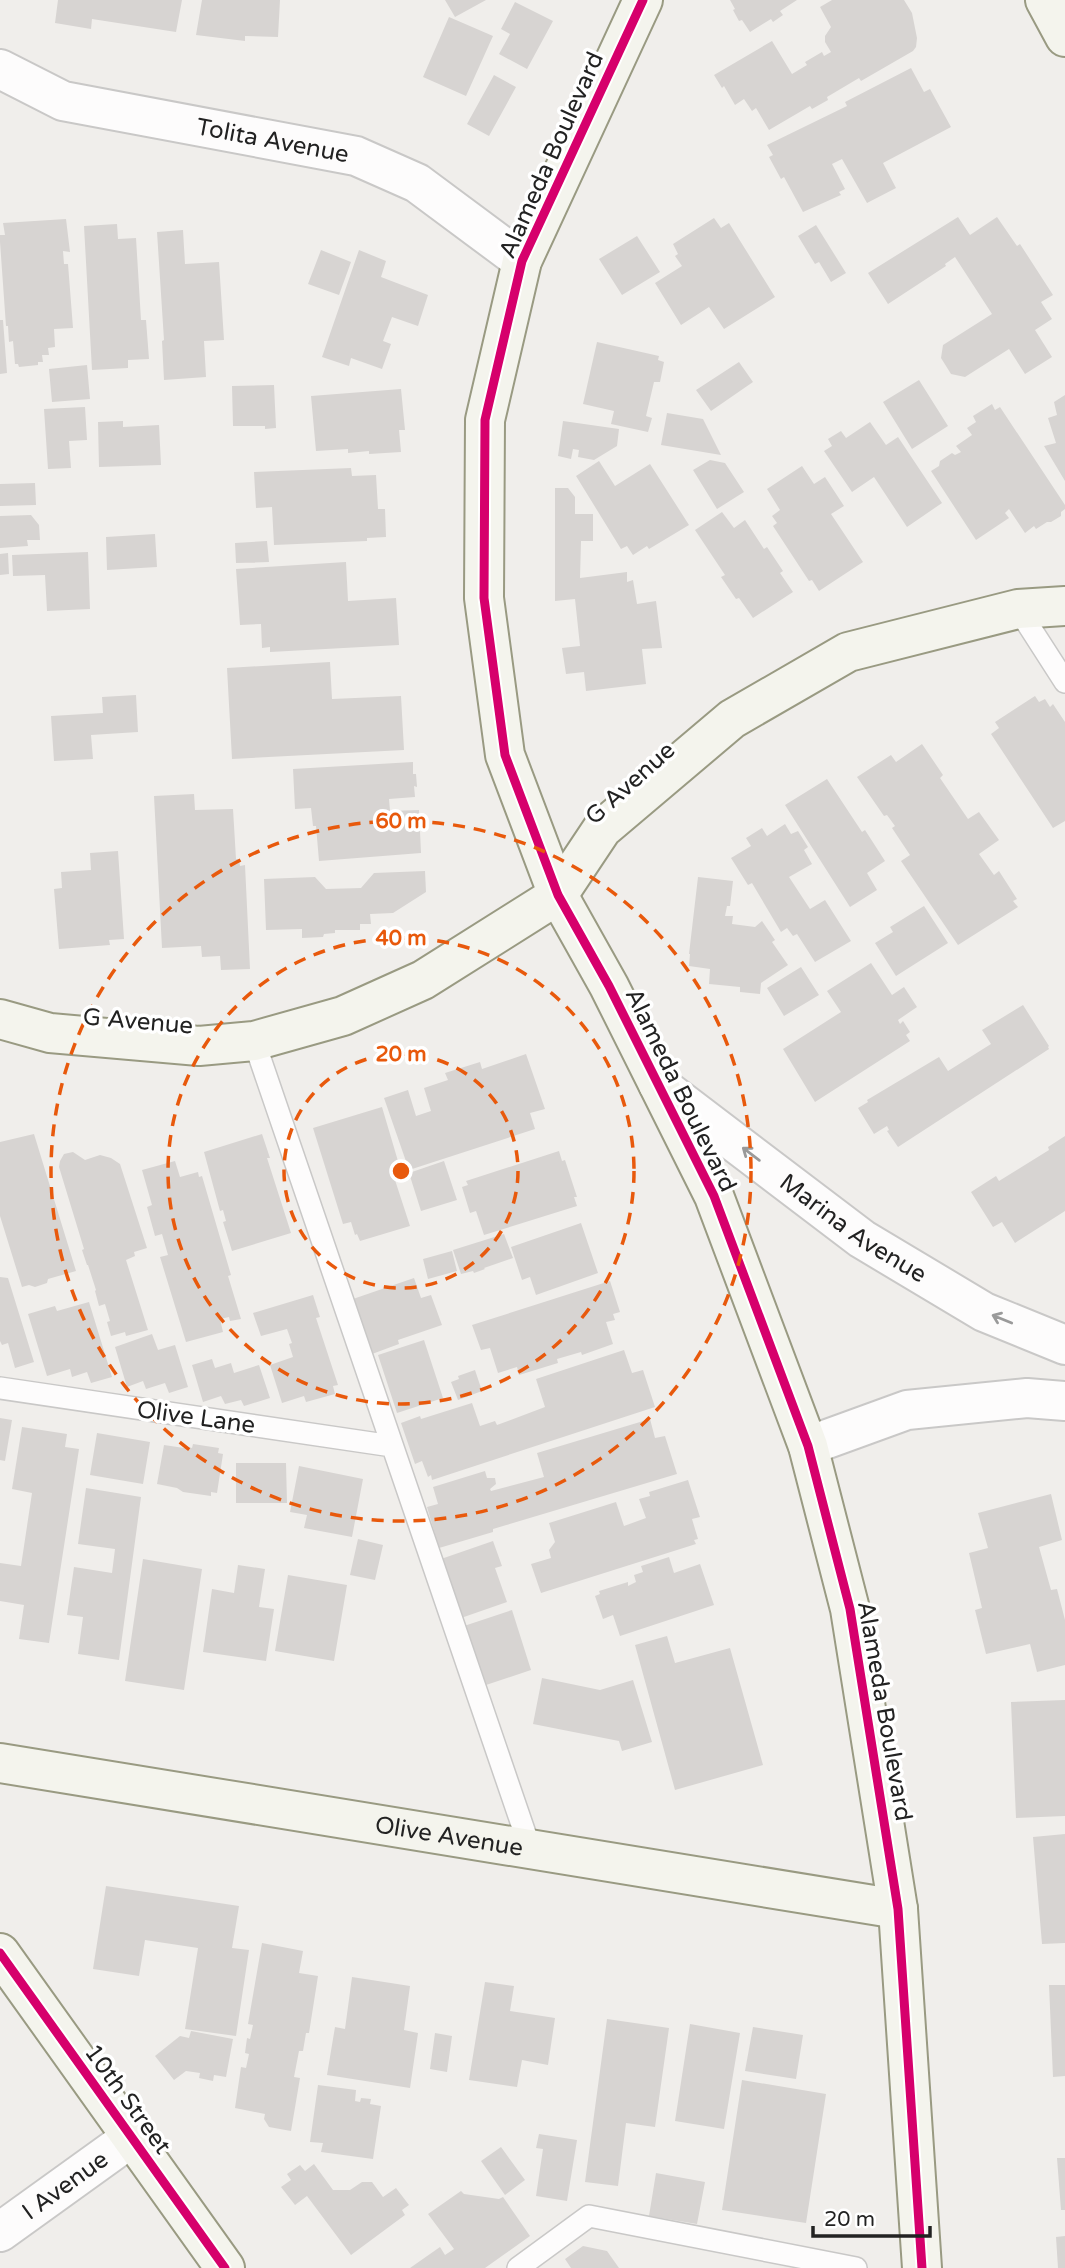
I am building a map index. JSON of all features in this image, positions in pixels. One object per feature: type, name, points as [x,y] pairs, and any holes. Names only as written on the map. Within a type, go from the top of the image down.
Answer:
[{"type":"street","name":"Alameda Boulevard","points":[[643,0],[522,261],[485,420],[484,598],[505,755],[558,895],[609,986],[714,1196],[808,1446],[849,1609],[898,1909],[922,2268]]},
{"type":"street","points":[[1045,0],[1065,37]]},
{"type":"street","name":"Tolita Avenue","points":[[0,69],[63,101],[356,156],[417,183],[522,261]]},
{"type":"street","name":"G Avenue","points":[[0,1019],[50,1033],[199,1046],[254,1041],[343,1016],[423,980],[558,895],[602,829],[732,719],[848,652],[1018,609],[1065,606]]},
{"type":"street","name":"Marina Avenue","points":[[658,1084],[862,1239],[985,1312],[1065,1345]]},
{"type":"street","points":[[808,1446],[907,1410],[1027,1398],[1065,1401]]},
{"type":"street","name":"Olive Avenue","points":[[0,1763],[898,1909]]},
{"type":"street","name":"10th Street","points":[[0,1953],[225,2268]]},
{"type":"street","name":"I Avenue","points":[[0,2232],[132,2137]]},
{"type":"lane","points":[[1018,609],[1065,682]]},
{"type":"lane","points":[[254,1041],[530,1849]]},
{"type":"lane","name":"Olive Lane","points":[[0,1388],[392,1446]]},
{"type":"lane","points":[[518,2268],[589,2216],[856,2268]]},
{"type":"building","points":[[58,0],[182,0],[176,32],[92,19],[91,29],[55,23]]},
{"type":"building","points":[[202,0],[280,0],[278,37],[245,36],[245,41],[196,35]]},
{"type":"building","points":[[445,0],[486,0],[455,17]]},
{"type":"building","points":[[730,0],[797,0],[780,11],[783,15],[773,22],[771,19],[750,32],[742,20],[739,21]]},
{"type":"building","points":[[832,0],[904,0],[912,13],[916,47],[861,81],[859,78],[827,97],[828,100],[812,109],[810,106],[769,130],[756,108],[752,111],[744,99],[735,105],[714,75],[772,41],[792,74],[822,52],[824,56],[831,52],[825,42],[825,36],[831,27],[820,7]]},
{"type":"building","points":[[515,2],[553,21],[527,69],[499,54],[510,34],[501,29]]},
{"type":"building","points":[[449,17],[493,36],[466,96],[423,77]]},
{"type":"building","points":[[911,68],[924,92],[930,89],[951,127],[883,163],[896,188],[867,203],[842,159],[832,164],[845,189],[839,192],[841,195],[803,212],[784,177],[781,179],[769,157],[773,155],[767,145],[847,106],[845,102]]},
{"type":"building","points":[[494,75],[516,87],[489,136],[467,124]]},
{"type":"building","points":[[958,217],[970,235],[997,217],[1017,246],[1020,244],[1053,295],[1041,302],[1052,319],[1035,330],[1052,357],[1025,374],[1009,349],[965,377],[951,374],[941,358],[943,345],[992,314],[955,257],[945,264],[946,266],[888,304],[868,273]]},
{"type":"building","points":[[714,218],[721,228],[729,223],[775,297],[724,329],[709,307],[681,325],[655,283],[682,266],[675,256],[678,254],[673,244]]},
{"type":"building","points":[[66,219],[70,252],[63,251],[64,264],[68,264],[73,328],[54,329],[55,347],[48,348],[49,355],[42,355],[43,362],[19,367],[15,364],[13,341],[9,342],[6,326],[0,242],[0,235],[5,235],[3,223]]},
{"type":"building","points":[[117,224],[118,239],[136,238],[141,320],[146,320],[149,359],[128,360],[128,368],[92,370],[84,226]]},
{"type":"building","points":[[816,225],[846,273],[831,282],[819,262],[815,264],[798,236]]},
{"type":"building","points":[[183,230],[185,264],[219,262],[224,340],[204,341],[206,377],[164,380],[157,232]]},
{"type":"building","points":[[637,236],[660,272],[622,295],[599,259]]},
{"type":"building","points":[[321,250],[351,262],[339,295],[308,284]]},
{"type":"building","points":[[359,250],[386,261],[381,277],[428,295],[418,326],[392,317],[383,341],[391,344],[382,369],[351,358],[349,366],[322,357]]},
{"type":"building","points":[[0,320],[3,320],[7,373],[0,374]]},
{"type":"building","points":[[597,342],[659,356],[658,360],[664,362],[660,382],[654,382],[646,416],[652,418],[648,432],[611,424],[614,411],[583,404]]},
{"type":"building","points":[[739,362],[753,382],[711,411],[696,390]]},
{"type":"building","points":[[87,365],[90,399],[52,402],[49,369]]},
{"type":"building","points":[[919,380],[948,426],[912,449],[883,402]]},
{"type":"building","points":[[274,385],[276,428],[233,426],[232,386]]},
{"type":"building","points":[[401,389],[405,430],[399,430],[401,452],[348,453],[348,449],[316,451],[311,396]]},
{"type":"building","points":[[1065,395],[1065,481],[1044,446],[1056,443],[1048,418],[1057,415],[1054,402]]},
{"type":"building","points":[[992,404],[995,410],[1000,407],[1065,505],[1065,509],[1061,516],[1051,522],[1036,529],[1034,526],[1025,533],[1009,509],[1005,513],[1009,518],[976,540],[931,471],[952,453],[955,455],[961,452],[956,446],[972,435],[967,428],[976,422],[973,416]]},
{"type":"building","points":[[85,407],[87,440],[69,441],[71,468],[48,469],[44,409]]},
{"type":"building","points":[[667,413],[703,419],[721,455],[661,445]]},
{"type":"building","points":[[123,421],[123,427],[159,425],[161,465],[99,467],[98,422]]},
{"type":"building","points":[[563,421],[619,429],[617,446],[594,460],[578,457],[579,450],[573,449],[571,459],[558,456]]},
{"type":"building","points":[[870,422],[886,445],[898,437],[942,503],[907,527],[874,477],[852,492],[824,451],[832,446],[828,439],[841,431],[846,438]]},
{"type":"building","points":[[710,460],[725,463],[744,492],[717,509],[693,470]]},
{"type":"building","points":[[599,461],[615,486],[650,464],[689,525],[649,549],[647,546],[633,555],[627,546],[621,549],[576,476]]},
{"type":"building","points":[[802,466],[814,484],[825,477],[844,506],[831,514],[863,562],[819,591],[812,580],[809,581],[773,526],[777,523],[772,516],[780,510],[767,489]]},
{"type":"building","points":[[351,468],[352,476],[376,475],[378,509],[385,509],[386,537],[367,538],[367,541],[274,545],[272,507],[256,508],[254,472]]},
{"type":"building","points":[[35,483],[36,505],[0,506],[0,484]]},
{"type":"building","points":[[555,488],[568,488],[575,497],[575,514],[593,514],[593,541],[581,541],[580,578],[627,572],[627,582],[633,580],[637,604],[656,601],[662,648],[642,649],[646,684],[586,691],[584,672],[566,674],[562,648],[580,646],[575,599],[555,601]]},
{"type":"building","points":[[722,512],[734,528],[745,520],[783,571],[780,573],[793,592],[753,618],[721,577],[725,575],[695,530]]},
{"type":"building","points":[[31,515],[39,525],[40,540],[27,540],[28,546],[0,548],[0,516]]},
{"type":"building","points":[[155,534],[157,567],[107,570],[106,537]]},
{"type":"building","points":[[267,541],[269,562],[236,563],[235,543]]},
{"type":"building","points":[[88,552],[90,609],[47,611],[45,575],[13,576],[12,555]]},
{"type":"building","points":[[8,553],[9,574],[0,575],[0,554]]},
{"type":"building","points":[[346,562],[348,601],[396,598],[399,645],[270,652],[270,647],[262,648],[261,624],[240,625],[236,569]]},
{"type":"building","points":[[330,662],[332,699],[401,696],[404,750],[232,759],[227,668]]},
{"type":"building","points":[[136,695],[138,732],[91,735],[93,759],[54,761],[51,716],[103,713],[102,697]]},
{"type":"building","points":[[1035,696],[1039,702],[1045,699],[1050,707],[1053,704],[1065,722],[1065,821],[1053,828],[991,734],[999,728],[995,722]]},
{"type":"building","points":[[922,744],[943,775],[940,778],[968,819],[979,812],[999,840],[979,854],[994,875],[999,871],[1017,899],[1013,901],[1018,907],[958,945],[901,861],[910,855],[892,828],[895,826],[887,815],[884,816],[857,777],[891,755],[896,762]]},
{"type":"building","points":[[413,762],[417,787],[414,786],[415,797],[389,799],[390,811],[419,810],[421,853],[319,861],[316,826],[313,826],[311,808],[295,809],[293,769]]},
{"type":"building","points":[[827,779],[885,861],[867,873],[877,890],[850,907],[785,805]]},
{"type":"building","points":[[194,794],[195,810],[233,809],[236,859],[239,859],[240,866],[245,865],[250,969],[221,970],[220,956],[202,957],[201,946],[162,948],[154,796]]},
{"type":"building","points":[[785,824],[791,834],[798,831],[808,847],[804,850],[812,864],[789,877],[810,909],[825,900],[851,941],[815,962],[797,934],[793,936],[787,928],[781,932],[752,883],[748,885],[731,858],[751,846],[746,838],[762,828],[767,836]]},
{"type":"building","points":[[118,851],[124,939],[109,940],[110,945],[59,949],[54,889],[62,888],[61,872],[91,870],[90,853]]},
{"type":"building","points":[[425,871],[426,892],[393,913],[370,914],[371,924],[360,924],[360,930],[335,930],[335,933],[324,934],[323,937],[302,938],[302,929],[266,930],[264,879],[315,877],[326,889],[361,888],[374,873]]},
{"type":"building","points":[[698,877],[733,881],[730,906],[727,906],[725,916],[733,916],[732,924],[755,927],[762,921],[775,940],[772,942],[788,965],[761,983],[760,994],[740,992],[740,987],[709,984],[710,969],[689,966]]},
{"type":"building","points":[[924,906],[948,943],[896,976],[875,943],[893,932],[890,927]]},
{"type":"building","points":[[871,963],[892,995],[904,987],[917,1007],[898,1020],[900,1024],[903,1021],[910,1032],[906,1035],[910,1041],[815,1102],[783,1049],[841,1012],[827,991]]},
{"type":"building","points":[[801,967],[819,995],[784,1016],[767,988]]},
{"type":"building","points":[[1023,1005],[1049,1049],[898,1147],[887,1131],[887,1126],[874,1134],[858,1108],[868,1102],[867,1100],[939,1057],[948,1071],[991,1044],[982,1030]]},
{"type":"building","points":[[526,1054],[545,1109],[530,1113],[535,1129],[409,1170],[384,1098],[408,1090],[416,1116],[431,1111],[424,1088],[448,1080],[445,1073],[480,1062],[482,1069]]},
{"type":"building","points":[[382,1107],[403,1178],[395,1180],[410,1226],[360,1241],[351,1222],[343,1224],[313,1128]]},
{"type":"building","points":[[34,1134],[76,1271],[48,1279],[47,1283],[35,1287],[22,1287],[0,1216],[0,1142]]},
{"type":"building","points":[[262,1134],[291,1233],[232,1251],[223,1222],[226,1221],[223,1210],[220,1211],[204,1152]]},
{"type":"building","points":[[1065,1136],[1065,1211],[1015,1243],[1002,1222],[993,1227],[971,1192],[996,1176],[999,1181],[1049,1150],[1048,1147]]},
{"type":"building","points":[[559,1151],[562,1161],[565,1160],[577,1197],[574,1197],[577,1206],[484,1235],[476,1211],[470,1213],[462,1187],[468,1185],[466,1181]]},
{"type":"building","points":[[73,1152],[85,1160],[100,1155],[120,1164],[147,1248],[134,1252],[135,1256],[126,1260],[148,1330],[126,1336],[125,1332],[111,1336],[105,1304],[99,1306],[59,1167],[64,1154]]},
{"type":"building","points":[[175,1161],[180,1177],[198,1172],[199,1177],[202,1176],[241,1319],[220,1319],[223,1332],[186,1342],[160,1257],[168,1255],[162,1234],[155,1236],[147,1207],[152,1205],[142,1170]]},
{"type":"building","points":[[444,1161],[457,1200],[421,1211],[409,1173]]},
{"type":"building","points":[[581,1223],[598,1273],[536,1295],[530,1277],[522,1280],[511,1247]]},
{"type":"building","points":[[504,1234],[513,1258],[474,1273],[461,1274],[453,1250]]},
{"type":"building","points":[[452,1251],[457,1271],[428,1279],[423,1259]]},
{"type":"building","points":[[0,1277],[8,1278],[34,1362],[15,1368],[8,1343],[2,1345],[0,1341]]},
{"type":"building","points":[[414,1278],[421,1298],[431,1295],[442,1325],[398,1340],[399,1344],[372,1354],[353,1299]]},
{"type":"building","points":[[610,1281],[620,1312],[613,1314],[615,1320],[606,1322],[613,1344],[582,1355],[581,1352],[557,1359],[558,1363],[519,1375],[517,1367],[498,1373],[490,1348],[481,1350],[472,1325]]},
{"type":"building","points":[[313,1295],[320,1317],[316,1318],[338,1385],[333,1386],[335,1394],[306,1402],[304,1396],[282,1403],[270,1365],[293,1357],[289,1344],[292,1343],[287,1329],[261,1336],[253,1313]]},
{"type":"building","points":[[89,1302],[112,1377],[91,1383],[87,1372],[72,1377],[70,1369],[47,1376],[28,1314],[55,1306],[57,1311]]},
{"type":"building","points":[[152,1334],[158,1350],[175,1345],[188,1387],[169,1393],[165,1383],[146,1389],[143,1381],[127,1387],[115,1347]]},
{"type":"building","points":[[424,1340],[443,1398],[397,1413],[378,1355]]},
{"type":"building","points":[[624,1350],[632,1373],[643,1370],[655,1407],[432,1480],[431,1475],[428,1477],[422,1461],[415,1464],[401,1423],[472,1403],[480,1426],[495,1421],[497,1425],[545,1407],[536,1379]]},
{"type":"building","points":[[212,1359],[215,1368],[231,1363],[234,1373],[259,1365],[270,1398],[244,1406],[241,1400],[225,1404],[221,1396],[203,1402],[192,1365]]},
{"type":"building","points":[[475,1370],[482,1391],[458,1400],[451,1382],[459,1379],[458,1376]]},
{"type":"building","points":[[0,1418],[12,1420],[5,1461],[0,1460]]},
{"type":"building","points":[[650,1419],[655,1438],[665,1436],[677,1474],[493,1529],[493,1532],[439,1548],[427,1507],[438,1504],[433,1487],[485,1471],[487,1478],[495,1478],[496,1484],[491,1491],[544,1477],[537,1453]]},
{"type":"building","points":[[22,1427],[67,1434],[65,1447],[79,1449],[49,1643],[19,1639],[24,1605],[0,1601],[0,1563],[21,1566],[32,1493],[12,1489]]},
{"type":"building","points":[[97,1433],[150,1442],[143,1484],[90,1475]]},
{"type":"building","points":[[193,1444],[219,1448],[218,1453],[223,1454],[217,1493],[211,1492],[211,1496],[183,1492],[157,1484],[164,1445],[192,1448]]},
{"type":"building","points":[[236,1463],[286,1463],[287,1503],[236,1503]]},
{"type":"building","points":[[299,1466],[363,1479],[352,1537],[304,1528],[307,1515],[290,1512]]},
{"type":"building","points":[[688,1480],[700,1517],[692,1519],[698,1539],[694,1540],[696,1544],[541,1593],[531,1564],[551,1558],[549,1550],[555,1542],[549,1523],[616,1502],[624,1526],[646,1518],[639,1499],[650,1496],[649,1492]]},
{"type":"building","points":[[86,1488],[141,1497],[119,1660],[78,1654],[83,1617],[67,1615],[74,1567],[112,1573],[115,1549],[78,1544]]},
{"type":"building","points":[[1051,1494],[1062,1540],[1039,1547],[1051,1590],[1057,1589],[1065,1620],[1065,1665],[1037,1672],[1030,1644],[986,1654],[975,1610],[982,1608],[969,1553],[988,1548],[978,1513]]},
{"type":"building","points":[[358,1539],[383,1545],[375,1580],[350,1575]]},
{"type":"building","points":[[493,1541],[502,1566],[495,1568],[507,1602],[461,1618],[441,1559]]},
{"type":"building","points":[[669,1557],[674,1573],[700,1564],[714,1605],[620,1636],[613,1615],[603,1619],[595,1596],[600,1594],[599,1591],[636,1582],[634,1575],[643,1572],[641,1566]]},
{"type":"building","points":[[143,1559],[202,1569],[184,1690],[125,1681]]},
{"type":"building","points":[[238,1565],[265,1569],[259,1607],[274,1609],[266,1661],[203,1652],[212,1589],[234,1593]]},
{"type":"building","points":[[288,1575],[347,1585],[334,1661],[275,1651]]},
{"type":"building","points":[[512,1610],[531,1670],[483,1686],[464,1626]]},
{"type":"building","points":[[667,1636],[675,1663],[730,1648],[763,1765],[675,1790],[635,1645]]},
{"type":"building","points":[[542,1678],[600,1690],[633,1680],[652,1742],[622,1751],[619,1741],[533,1724]]},
{"type":"building","points":[[1065,1700],[1065,1816],[1016,1818],[1011,1702]]},
{"type":"building","points":[[1065,1834],[1065,1943],[1042,1944],[1033,1837]]},
{"type":"building","points":[[106,1886],[239,1906],[232,1948],[249,1950],[236,2036],[185,2029],[198,1948],[145,1940],[139,1976],[93,1969]]},
{"type":"building","points":[[262,1943],[303,1951],[299,1973],[318,1976],[309,2033],[306,2033],[303,2051],[299,2051],[294,2077],[300,2078],[291,2131],[269,2127],[264,2119],[265,2114],[235,2108],[241,2067],[246,2068],[249,2054],[245,2053],[247,2038],[250,2039],[253,2025],[248,2024]]},
{"type":"building","points":[[352,1977],[410,1986],[404,2030],[418,2033],[410,2088],[327,2075],[335,2027],[345,2029]]},
{"type":"building","points":[[485,1982],[514,1986],[510,2011],[555,2018],[548,2065],[522,2060],[517,2087],[469,2080]]},
{"type":"building","points":[[1049,1985],[1065,1985],[1065,2076],[1053,2077]]},
{"type":"building","points":[[607,2019],[669,2028],[655,2127],[626,2123],[618,2186],[585,2182]]},
{"type":"building","points":[[690,2024],[740,2033],[724,2129],[675,2121]]},
{"type":"building","points":[[753,2027],[803,2035],[796,2079],[745,2071]]},
{"type":"building","points":[[191,2031],[233,2039],[226,2077],[214,2075],[213,2081],[199,2078],[200,2073],[186,2071],[174,2080],[155,2056],[180,2036],[189,2038]]},
{"type":"building","points":[[435,2033],[452,2036],[447,2072],[430,2069]]},
{"type":"building","points":[[742,2080],[826,2094],[806,2223],[722,2210]]},
{"type":"building","points":[[318,2085],[356,2090],[355,2101],[360,2102],[361,2098],[371,2099],[370,2104],[381,2106],[373,2159],[321,2152],[323,2143],[310,2142]]},
{"type":"building","points":[[539,2134],[577,2140],[567,2201],[536,2196],[543,2149],[536,2148]]},
{"type":"building","points":[[501,2147],[525,2180],[505,2195],[481,2161]]},
{"type":"building","points":[[1057,2158],[1065,2158],[1065,2210],[1061,2210]]},
{"type":"building","points":[[314,2164],[333,2190],[350,2190],[362,2182],[372,2182],[383,2197],[396,2188],[409,2205],[402,2210],[405,2215],[351,2255],[307,2196],[295,2205],[281,2187],[291,2180],[287,2174],[300,2165],[305,2171]]},
{"type":"building","points":[[656,2173],[705,2182],[697,2224],[649,2216]]},
{"type":"building","points":[[461,2191],[464,2194],[499,2199],[503,2197],[530,2236],[485,2268],[410,2268],[440,2247],[445,2255],[454,2249],[428,2214]]},
{"type":"building","points":[[1065,2236],[1065,2268],[1058,2268],[1056,2237]]},
{"type":"building","points":[[583,2246],[607,2251],[619,2268],[571,2268],[565,2259]]},
{"type":"cycle path","points":[[643,0],[522,261],[485,420],[484,598],[505,755],[558,895],[609,986],[714,1196],[808,1446],[850,1609],[898,1909],[922,2268]]},
{"type":"cycle path","points":[[0,1953],[225,2268]]}]
